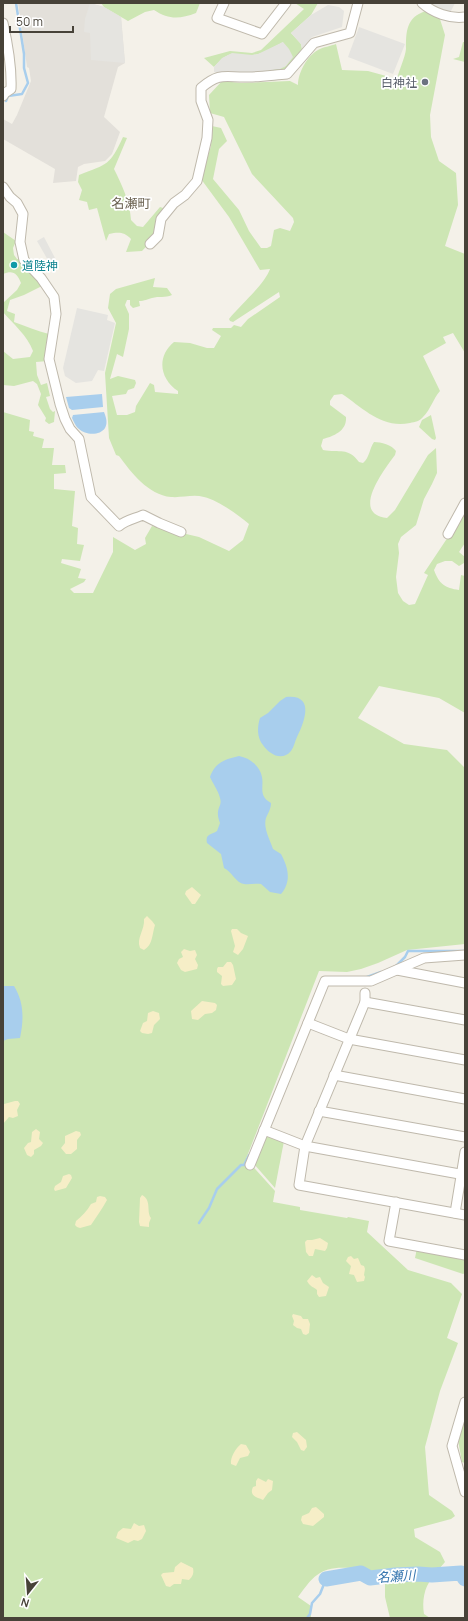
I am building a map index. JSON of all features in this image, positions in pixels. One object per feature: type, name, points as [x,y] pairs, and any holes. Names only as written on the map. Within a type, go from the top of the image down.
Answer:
[{"type":"street","points":[[224,3],[217,18],[262,34],[286,3]]},
{"type":"street","points":[[150,244],[158,236],[161,219],[174,203],[185,195],[198,181],[207,138],[208,120],[200,101],[201,88],[212,79],[229,75],[248,78],[287,74],[314,43],[350,33],[358,3]]},
{"type":"street","points":[[422,3],[429,9],[451,17],[465,17]]},
{"type":"street","points":[[3,23],[9,46],[12,72],[10,89],[3,96]]},
{"type":"street","points":[[3,187],[10,197],[17,203],[23,214],[20,242],[24,260],[41,278],[54,297],[56,314],[49,359],[65,419],[70,429],[79,439],[91,497],[119,526],[127,520],[143,515],[181,532]]},
{"type":"street","points":[[448,534],[465,503]]},
{"type":"street","points":[[465,954],[424,958],[371,981],[366,990],[349,1039],[305,1146],[298,1185],[465,1215]]},
{"type":"street","points":[[397,970],[465,982]]},
{"type":"street","points":[[250,1165],[325,981],[366,990],[465,1020]]},
{"type":"street","points":[[308,1023],[349,1039],[465,1060]]},
{"type":"street","points":[[334,1075],[465,1099]]},
{"type":"street","points":[[319,1111],[465,1137]]},
{"type":"street","points":[[264,1130],[305,1146],[463,1175]]},
{"type":"street","points":[[455,1213],[463,1175],[465,1152]]},
{"type":"street","points":[[396,1202],[389,1241],[465,1255]]},
{"type":"street","points":[[465,1402],[463,1416],[452,1446],[465,1492]]},
{"type":"shaded area","points":[[18,3],[89,3],[104,7],[121,17],[125,63],[118,67],[104,117],[120,132],[112,154],[105,161],[84,164],[78,167],[76,181],[53,183],[55,169],[3,139],[3,119],[12,124],[31,81],[29,68],[27,67]]},
{"type":"shaded area","points":[[90,3],[104,7],[121,17],[125,63],[91,60],[90,33],[84,32],[85,19]]},
{"type":"shaded area","points":[[427,3],[455,3],[450,13],[433,7]]},
{"type":"shaded area","points":[[328,5],[339,7],[344,11],[342,27],[312,37],[302,49],[301,44],[291,33],[311,15]]},
{"type":"shaded area","points":[[359,27],[405,44],[393,74],[348,57]]},
{"type":"shaded area","points":[[283,42],[293,57],[286,66],[280,69],[244,74],[229,71],[219,73],[214,72],[214,67],[222,58],[232,53],[252,55],[258,54]]},
{"type":"shaded area","points":[[44,237],[55,258],[49,262],[37,241]]},
{"type":"shaded area","points":[[77,308],[108,315],[107,320],[115,323],[104,371],[98,370],[92,381],[76,383],[65,376],[63,368]]},
{"type":"green space","points":[[101,3],[200,3],[196,13],[185,16],[175,18],[165,16],[154,10],[145,12],[128,21],[104,7]]},
{"type":"green space","points":[[295,3],[318,3],[311,15],[291,33],[301,44],[302,49],[286,69],[268,72],[283,42],[268,50],[253,55],[228,55],[214,67],[204,58],[230,51],[252,53],[261,50],[304,9]]},
{"type":"green space","points":[[426,11],[439,16],[445,35],[430,115],[431,137],[439,161],[456,173],[458,205],[445,246],[465,254],[465,353],[453,333],[443,337],[446,343],[423,356],[440,391],[426,414],[416,422],[400,424],[391,423],[373,416],[342,394],[334,395],[330,401],[330,405],[346,417],[346,422],[339,432],[323,439],[321,446],[323,450],[347,452],[355,457],[359,462],[363,463],[367,458],[374,442],[386,444],[396,451],[395,455],[378,480],[370,500],[371,509],[376,515],[387,518],[395,510],[428,455],[436,448],[437,473],[424,499],[416,525],[401,537],[398,544],[399,553],[396,577],[398,593],[403,601],[409,605],[415,604],[428,575],[424,573],[450,534],[465,507],[465,543],[459,552],[465,557],[464,563],[459,566],[452,561],[445,561],[437,564],[434,570],[440,582],[446,586],[459,590],[461,575],[465,576],[465,713],[439,698],[379,686],[358,718],[404,744],[447,750],[465,768],[465,944],[407,950],[378,963],[347,972],[319,971],[246,1159],[275,1191],[273,1202],[300,1207],[300,1210],[369,1221],[367,1232],[408,1270],[451,1283],[462,1294],[447,1338],[458,1343],[440,1391],[425,1447],[429,1495],[452,1511],[455,1516],[451,1519],[414,1529],[415,1537],[440,1552],[445,1562],[439,1569],[396,1572],[368,1572],[350,1568],[325,1570],[309,1583],[298,1597],[311,1606],[311,1618],[3,1618],[3,412],[30,420],[29,431],[34,432],[33,436],[44,439],[42,448],[54,448],[52,465],[65,465],[66,473],[54,474],[54,489],[75,491],[72,526],[78,528],[77,544],[84,545],[80,561],[62,559],[61,563],[81,569],[78,578],[86,579],[84,582],[70,589],[74,593],[93,593],[113,552],[113,537],[135,550],[146,544],[145,538],[152,526],[199,537],[229,551],[243,540],[249,524],[228,508],[204,497],[171,497],[155,492],[141,482],[119,456],[116,455],[109,438],[105,373],[116,323],[108,308],[110,294],[116,289],[155,278],[153,287],[167,288],[172,295],[139,301],[140,306],[133,308],[130,305],[130,300],[127,300],[125,305],[129,314],[129,329],[123,357],[117,354],[110,379],[118,376],[135,380],[136,383],[134,388],[128,390],[126,394],[112,396],[117,415],[127,415],[135,412],[136,406],[150,383],[154,385],[155,392],[178,394],[178,391],[167,380],[162,368],[164,354],[174,342],[190,343],[207,348],[214,348],[221,336],[212,330],[213,328],[231,328],[234,325],[241,327],[248,319],[280,297],[279,292],[233,322],[229,319],[258,288],[270,269],[260,270],[229,217],[201,179],[211,146],[212,126],[221,128],[227,141],[219,149],[213,179],[239,210],[249,231],[261,248],[271,246],[274,230],[280,228],[290,231],[294,222],[293,218],[252,174],[224,117],[210,113],[209,95],[222,81],[241,83],[290,81],[298,85],[301,70],[310,56],[320,49],[336,44],[342,70],[368,71],[397,79],[406,49],[408,26],[414,17]]},
{"type":"green space","points":[[463,42],[465,42],[465,62],[453,59],[459,57]]},
{"type":"green space","points":[[123,137],[127,138],[114,169],[123,187],[131,220],[137,226],[143,227],[160,207],[163,208],[159,218],[157,235],[142,251],[126,252],[131,239],[121,233],[109,234],[106,241],[97,208],[89,210],[87,202],[79,200],[82,190],[78,182],[79,175],[102,166],[107,162],[115,153]]},
{"type":"green space","points":[[3,232],[16,241],[13,248],[14,255],[17,259],[24,260],[40,279],[38,281],[42,286],[10,300],[7,311],[15,314],[14,322],[49,334],[48,361],[36,362],[37,375],[41,385],[47,383],[50,396],[46,397],[50,409],[53,412],[55,411],[54,422],[49,424],[45,421],[46,418],[38,405],[41,394],[37,384],[33,381],[14,386],[3,385],[3,351],[13,359],[30,357],[33,351],[24,335],[3,312],[3,303],[17,290],[21,283],[18,277],[12,272],[3,274]]},
{"type":"green space","points":[[431,415],[436,438],[435,440],[419,427],[422,420]]},
{"type":"green space","points":[[265,1134],[284,1141],[275,1188],[254,1164]]},
{"type":"green space","points":[[417,1248],[465,1258],[465,1273],[463,1274],[415,1258]]},
{"type":"green space","points":[[465,1423],[465,1463],[462,1462],[458,1440],[463,1424]]},
{"type":"green space","points":[[405,1577],[432,1578],[425,1590],[423,1604],[424,1614],[430,1618],[390,1618],[385,1597],[385,1581]]},
{"type":"sand","points":[[192,887],[201,895],[195,904],[192,904],[185,894],[186,891]]},
{"type":"sand","points":[[147,916],[155,925],[151,942],[144,950],[140,948],[139,941],[144,919]]},
{"type":"sand","points":[[232,929],[237,929],[241,933],[248,936],[243,949],[238,955],[233,952],[235,946],[231,931]]},
{"type":"sand","points":[[184,949],[190,951],[195,950],[197,955],[195,959],[198,965],[197,969],[185,972],[181,970],[177,963],[179,959],[183,957],[181,952]]},
{"type":"sand","points":[[227,962],[231,962],[233,965],[236,979],[232,985],[223,986],[221,984],[222,976],[217,972],[217,969],[218,967],[223,967]]},
{"type":"sand","points":[[202,1001],[215,1003],[217,1005],[216,1010],[212,1013],[205,1014],[198,1020],[192,1019],[191,1011]]},
{"type":"sand","points":[[153,1011],[159,1013],[160,1019],[154,1025],[152,1033],[142,1033],[140,1031],[143,1023],[147,1021],[148,1013]]},
{"type":"sand","points":[[18,1101],[20,1104],[17,1110],[18,1116],[13,1118],[9,1117],[3,1124],[4,1104]]},
{"type":"sand","points":[[36,1129],[40,1132],[39,1139],[43,1143],[34,1150],[34,1154],[31,1157],[27,1155],[24,1148],[31,1142],[32,1132]]},
{"type":"sand","points":[[76,1131],[80,1132],[81,1135],[77,1140],[77,1149],[71,1154],[66,1154],[61,1148],[65,1143],[65,1136]]},
{"type":"sand","points":[[69,1174],[72,1178],[66,1188],[55,1191],[55,1186],[61,1182],[63,1176]]},
{"type":"sand","points":[[142,1195],[148,1203],[151,1218],[149,1227],[140,1226],[139,1222],[140,1198]]},
{"type":"sand","points":[[97,1197],[105,1197],[107,1200],[91,1225],[80,1228],[77,1227],[75,1225],[76,1221],[91,1204],[96,1202]]},
{"type":"sand","points":[[320,1238],[328,1243],[327,1248],[325,1251],[315,1249],[313,1256],[309,1256],[306,1252],[305,1242],[307,1240]]},
{"type":"sand","points":[[351,1256],[354,1259],[358,1258],[361,1265],[364,1266],[364,1281],[357,1282],[354,1275],[349,1274],[351,1266],[346,1261],[348,1257]]},
{"type":"sand","points":[[312,1275],[316,1278],[320,1277],[323,1283],[329,1287],[326,1296],[319,1297],[317,1290],[308,1283],[307,1281]]},
{"type":"sand","points":[[293,1314],[301,1316],[303,1319],[308,1319],[310,1324],[309,1333],[306,1335],[303,1334],[301,1329],[293,1325]]},
{"type":"sand","points":[[297,1432],[306,1440],[307,1447],[304,1451],[301,1450],[297,1442],[292,1437],[293,1433]]},
{"type":"sand","points":[[241,1444],[246,1445],[250,1452],[248,1456],[240,1458],[236,1466],[231,1464],[231,1458],[235,1450]]},
{"type":"sand","points":[[258,1478],[266,1482],[268,1479],[273,1481],[272,1490],[263,1500],[254,1496],[252,1492],[253,1487],[256,1486],[256,1481]]},
{"type":"sand","points":[[316,1507],[324,1514],[324,1517],[313,1526],[303,1524],[301,1520],[302,1516],[309,1513],[312,1508]]},
{"type":"sand","points":[[134,1523],[139,1526],[144,1525],[146,1531],[142,1539],[138,1541],[134,1540],[128,1543],[116,1538],[118,1532],[123,1528],[131,1529]]},
{"type":"sand","points":[[181,1562],[193,1568],[191,1577],[189,1580],[182,1579],[181,1584],[174,1584],[170,1587],[166,1586],[161,1575],[163,1573],[174,1572],[175,1567]]},
{"type":"water","points":[[102,394],[103,407],[72,410],[69,408],[66,397]]},
{"type":"water","points":[[104,412],[106,420],[105,428],[103,431],[92,434],[82,431],[77,427],[72,418],[73,415]]},
{"type":"water","points":[[286,697],[295,697],[301,700],[304,704],[305,717],[291,751],[284,756],[276,756],[272,754],[261,742],[258,732],[258,725],[260,718]]},
{"type":"water","points":[[239,756],[251,761],[257,766],[262,777],[262,791],[264,797],[271,803],[265,822],[266,830],[273,849],[281,854],[288,874],[287,884],[281,894],[270,892],[261,884],[246,884],[239,882],[224,868],[221,854],[207,843],[208,836],[217,831],[220,823],[218,811],[221,801],[210,777],[215,768],[222,762]]},
{"type":"water","points":[[3,986],[14,986],[20,998],[22,1024],[20,1038],[3,1041]]},
{"type":"waterway","points":[[6,101],[8,96],[22,94],[28,83],[24,68],[24,54],[16,3]]},
{"type":"waterway","points":[[396,966],[405,957],[408,951],[464,951]]},
{"type":"waterway","points":[[367,977],[381,972]]},
{"type":"waterway","points":[[199,1223],[209,1208],[217,1189],[241,1165],[244,1165],[249,1155]]},
{"type":"waterway","name":"名瀬川","points":[[326,1579],[361,1573],[370,1578],[395,1575],[461,1573],[465,1579]]},
{"type":"waterway","points":[[307,1618],[310,1614],[312,1603],[320,1594],[326,1579]]},
{"type":"place","name":"白神社","points":[[425,82]]},
{"type":"place","name":"道陸神","points":[[14,265]]},
{"type":"district","name":"名瀬町","points":[[131,203]]}]
